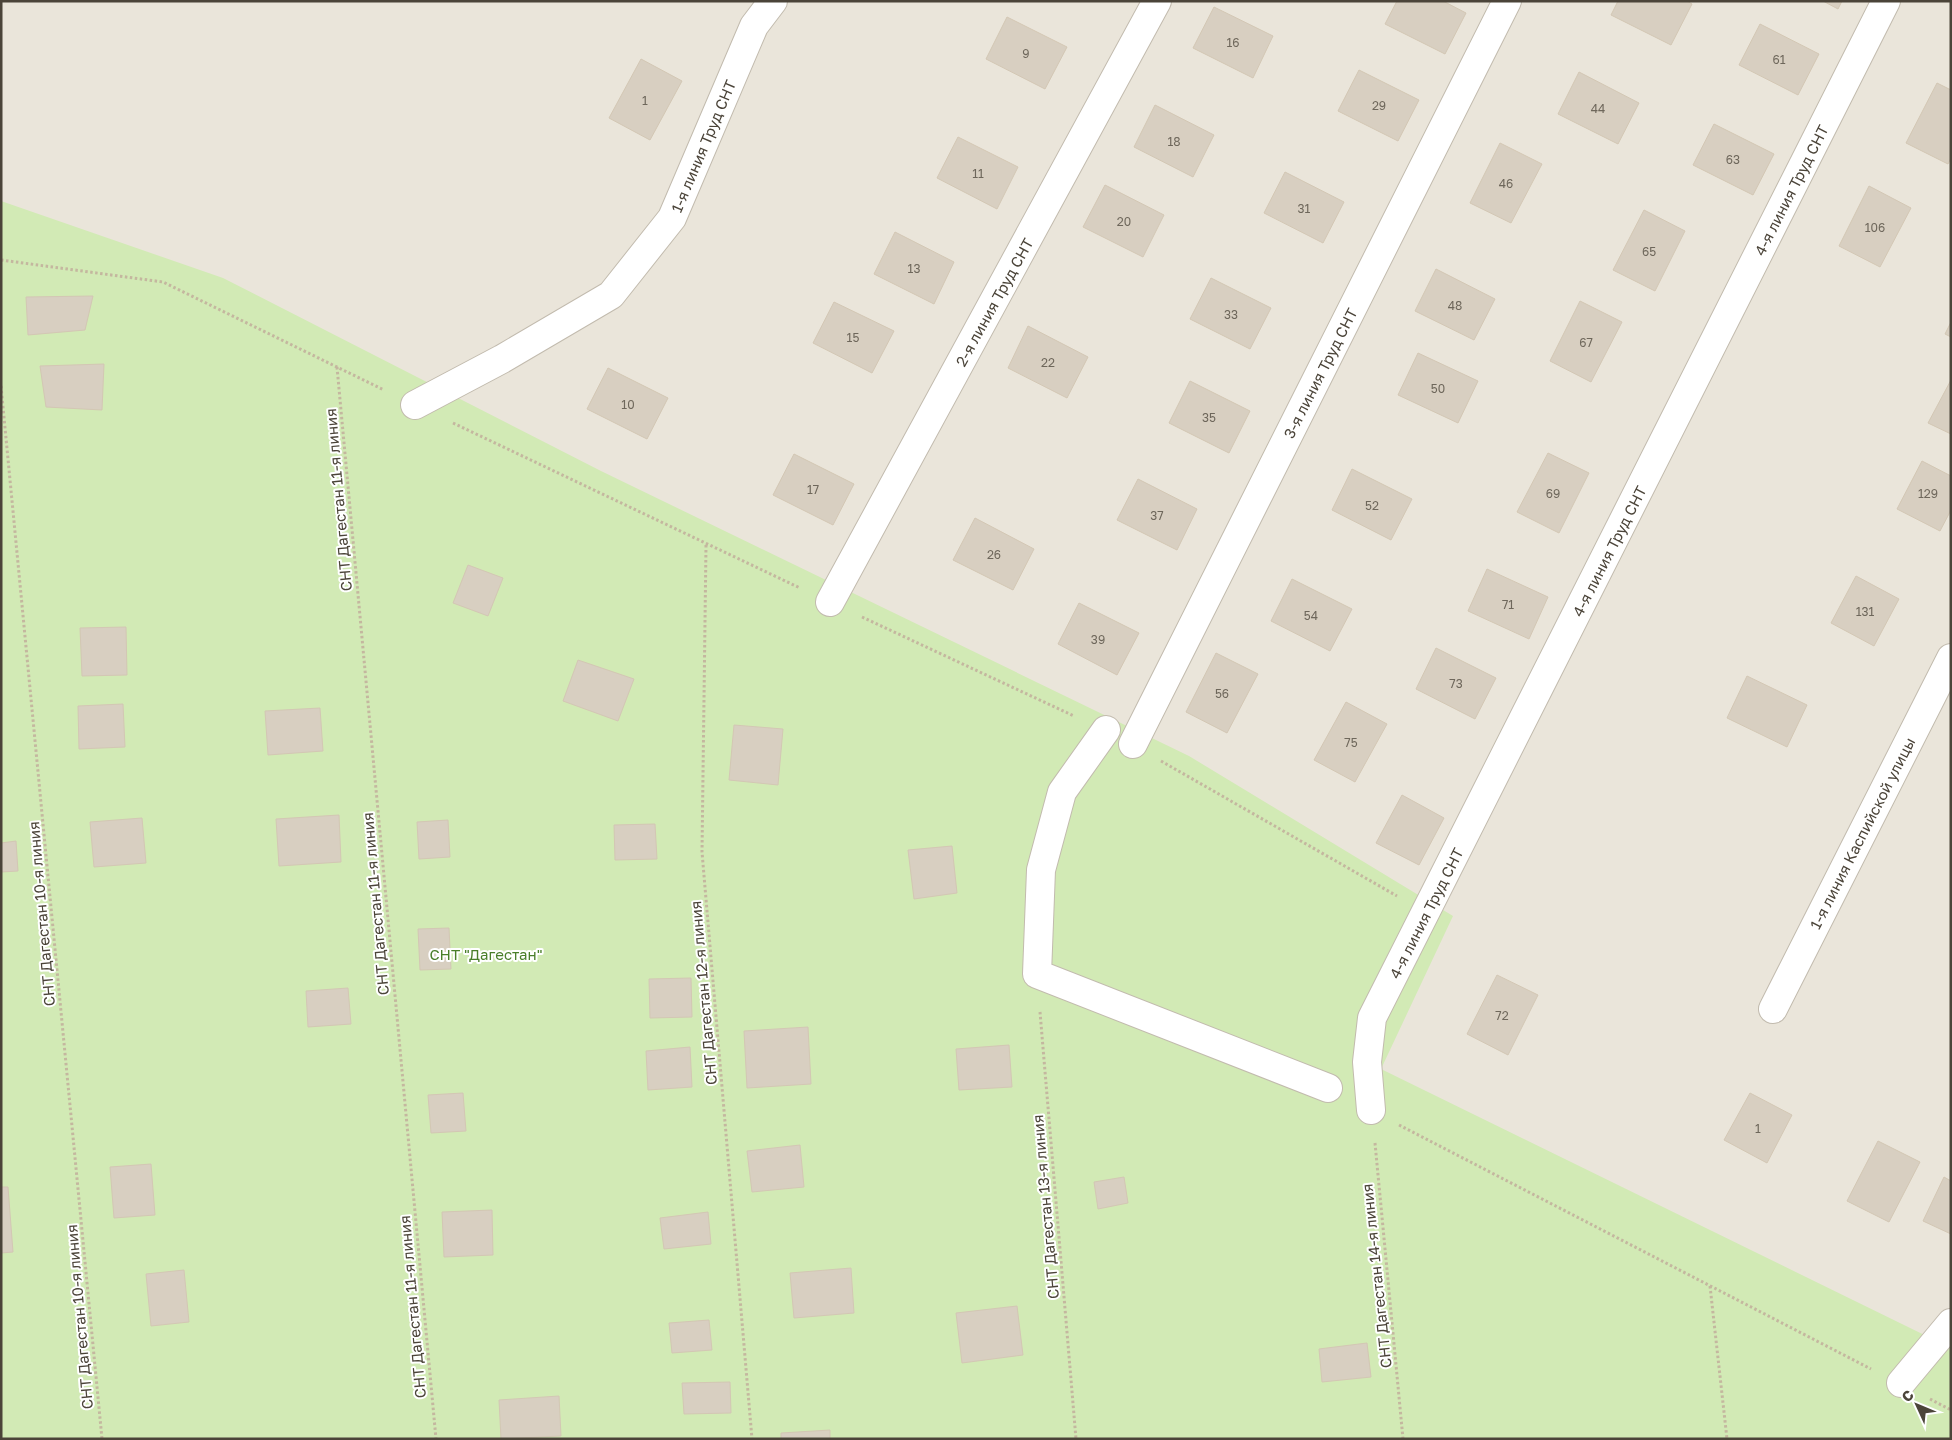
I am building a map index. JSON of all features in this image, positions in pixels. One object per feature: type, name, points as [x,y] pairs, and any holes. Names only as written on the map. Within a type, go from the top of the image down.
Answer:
[{"type":"street","name":"1-я линия Труд СНТ","points":[[415,404],[502,359],[611,295],[672,218],[754,26],[772,1]]},
{"type":"street","name":"2-я линия Труд СНТ","points":[[830,602],[1157,1]]},
{"type":"street","name":"3-я линия Труд СНТ","points":[[1133,744],[1507,1]]},
{"type":"street","name":"4-я линия Труд СНТ","points":[[1371,1110],[1367,1062],[1372,1018],[1886,1]]},
{"type":"street","name":"1-я линия Каспийской улицы","points":[[1773,1009],[1951,658]]},
{"type":"street","points":[[1106,730],[1062,792],[1041,870],[1037,974],[1328,1088]]},
{"type":"street","points":[[1901,1383],[1951,1323]]},
{"type":"path","points":[[1,260],[164,282],[706,545],[1106,730]]},
{"type":"path","name":"СНТ Дагестан 11-я линия","points":[[337,366],[436,1439]]},
{"type":"path","name":"СНТ Дагестан 10-я линия","points":[[1,386],[102,1439]]},
{"type":"path","name":"СНТ Дагестан 12-я линия","points":[[706,545],[702,852],[752,1439]]},
{"type":"path","points":[[1133,744],[1426,913]]},
{"type":"path","name":"СНТ Дагестан 13-я линия","points":[[1037,974],[1076,1439]]},
{"type":"path","points":[[1371,1110],[1951,1410]]},
{"type":"path","name":"СНТ Дагестан 14-я линия","points":[[1371,1110],[1403,1439]]},
{"type":"path","points":[[1710,1286],[1726,1439]]},
{"type":"shaded area","points":[[1,1],[1951,1],[1951,1439],[1,1439]]},
{"type":"green space","name":"СНТ \"Дагестан\"","points":[[1,201],[223,278],[601,471],[1189,756],[1453,916],[1381,1069],[1951,1348],[1951,1439],[1,1439]]},
{"type":"building","points":[[1397,1],[1443,1],[1466,13],[1445,54],[1385,24]]},
{"type":"building","points":[[1618,1],[1687,1],[1692,4],[1671,45],[1611,15]]},
{"type":"building","points":[[1823,1],[1842,1],[1838,9]]},
{"type":"building","points":[[1214,7],[1273,36],[1253,78],[1193,48]]},
{"type":"building","points":[[1007,17],[1067,47],[1045,89],[986,59]]},
{"type":"building","points":[[1760,24],[1819,54],[1798,95],[1739,65]]},
{"type":"building","points":[[641,59],[682,81],[650,140],[609,118]]},
{"type":"building","points":[[1359,70],[1419,100],[1398,141],[1338,111]]},
{"type":"building","points":[[1579,72],[1639,103],[1618,144],[1558,114]]},
{"type":"building","points":[[1937,83],[1951,90],[1951,158],[1948,164],[1906,143]]},
{"type":"building","points":[[1155,105],[1214,135],[1193,177],[1134,147]]},
{"type":"building","points":[[1714,124],[1774,154],[1753,195],[1693,165]]},
{"type":"building","points":[[958,137],[1018,167],[997,209],[937,178]]},
{"type":"building","points":[[1500,143],[1542,164],[1511,223],[1470,203]]},
{"type":"building","points":[[1285,172],[1344,202],[1323,243],[1264,213]]},
{"type":"building","points":[[1105,185],[1164,215],[1143,257],[1083,227]]},
{"type":"building","points":[[1869,186],[1911,208],[1880,267],[1839,246]]},
{"type":"building","points":[[1644,210],[1685,231],[1655,291],[1613,270]]},
{"type":"building","points":[[895,232],[954,262],[934,304],[874,274]]},
{"type":"building","points":[[1436,269],[1495,299],[1474,340],[1415,311]]},
{"type":"building","points":[[1211,278],[1271,308],[1250,349],[1190,319]]},
{"type":"building","points":[[93,296],[85,330],[28,335],[26,297]]},
{"type":"building","points":[[1580,301],[1622,322],[1591,382],[1550,361]]},
{"type":"building","points":[[834,302],[894,331],[872,373],[813,343]]},
{"type":"building","points":[[1951,322],[1951,337],[1945,334]]},
{"type":"building","points":[[1028,326],[1088,357],[1067,398],[1008,368]]},
{"type":"building","points":[[1418,353],[1478,381],[1458,423],[1398,395]]},
{"type":"building","points":[[104,364],[102,410],[46,407],[40,366]]},
{"type":"building","points":[[608,368],[668,398],[647,439],[587,409]]},
{"type":"building","points":[[1951,380],[1951,434],[1928,423]]},
{"type":"building","points":[[1190,381],[1250,411],[1229,453],[1169,423]]},
{"type":"building","points":[[1548,453],[1589,473],[1559,533],[1517,512]]},
{"type":"building","points":[[794,454],[854,484],[833,525],[773,495]]},
{"type":"building","points":[[1922,461],[1951,476],[1951,510],[1940,531],[1897,509]]},
{"type":"building","points":[[1352,469],[1412,499],[1391,540],[1332,510]]},
{"type":"building","points":[[1138,479],[1197,509],[1177,550],[1117,520]]},
{"type":"building","points":[[975,518],[1034,549],[1013,590],[953,560]]},
{"type":"building","points":[[468,565],[503,578],[488,616],[453,603]]},
{"type":"building","points":[[1487,569],[1548,597],[1529,639],[1468,611]]},
{"type":"building","points":[[1856,576],[1899,599],[1874,646],[1831,623]]},
{"type":"building","points":[[1292,579],[1352,609],[1330,651],[1271,621]]},
{"type":"building","points":[[1079,603],[1139,633],[1117,675],[1058,644]]},
{"type":"building","points":[[126,627],[127,675],[82,676],[80,628]]},
{"type":"building","points":[[1436,648],[1496,678],[1475,719],[1416,689]]},
{"type":"building","points":[[1216,653],[1258,674],[1227,733],[1186,712]]},
{"type":"building","points":[[578,660],[634,679],[618,721],[563,701]]},
{"type":"building","points":[[1747,676],[1807,705],[1787,747],[1727,718]]},
{"type":"building","points":[[1346,702],[1387,724],[1355,782],[1314,760]]},
{"type":"building","points":[[123,704],[125,747],[79,749],[78,706]]},
{"type":"building","points":[[320,708],[323,751],[268,755],[265,711]]},
{"type":"building","points":[[734,725],[783,729],[778,785],[729,780]]},
{"type":"building","points":[[1402,795],[1444,818],[1419,865],[1376,843]]},
{"type":"building","points":[[339,815],[341,862],[279,866],[276,819]]},
{"type":"building","points":[[142,818],[146,863],[94,867],[90,822]]},
{"type":"building","points":[[448,820],[450,857],[419,859],[417,822]]},
{"type":"building","points":[[655,824],[657,859],[615,860],[614,825]]},
{"type":"building","points":[[16,841],[18,871],[1,872],[1,843]]},
{"type":"building","points":[[952,846],[957,893],[914,899],[908,850]]},
{"type":"building","points":[[449,928],[451,969],[420,970],[418,929]]},
{"type":"building","points":[[1497,975],[1538,995],[1508,1055],[1467,1034]]},
{"type":"building","points":[[691,978],[692,1017],[650,1018],[649,979]]},
{"type":"building","points":[[348,988],[351,1024],[308,1027],[306,991]]},
{"type":"building","points":[[808,1027],[811,1084],[747,1088],[744,1031]]},
{"type":"building","points":[[1009,1045],[1012,1087],[959,1090],[956,1049]]},
{"type":"building","points":[[690,1047],[692,1087],[648,1090],[646,1051]]},
{"type":"building","points":[[463,1093],[466,1131],[431,1133],[428,1095]]},
{"type":"building","points":[[1750,1093],[1792,1115],[1767,1163],[1724,1140]]},
{"type":"building","points":[[1878,1141],[1920,1162],[1889,1222],[1847,1201]]},
{"type":"building","points":[[800,1145],[804,1187],[752,1192],[747,1151]]},
{"type":"building","points":[[151,1164],[155,1215],[114,1218],[110,1167]]},
{"type":"building","points":[[1124,1177],[1128,1203],[1098,1209],[1094,1182]]},
{"type":"building","points":[[1944,1177],[1951,1181],[1951,1234],[1923,1221]]},
{"type":"building","points":[[1,1187],[8,1187],[13,1252],[1,1253]]},
{"type":"building","points":[[492,1210],[493,1255],[444,1257],[442,1212]]},
{"type":"building","points":[[708,1212],[711,1244],[664,1249],[660,1218]]},
{"type":"building","points":[[851,1268],[854,1313],[794,1318],[790,1273]]},
{"type":"building","points":[[184,1270],[189,1322],[151,1326],[146,1274]]},
{"type":"building","points":[[1017,1306],[1023,1355],[962,1363],[956,1313]]},
{"type":"building","points":[[709,1320],[712,1350],[672,1353],[669,1323]]},
{"type":"building","points":[[1367,1343],[1371,1377],[1322,1382],[1319,1349]]},
{"type":"building","points":[[730,1382],[731,1413],[684,1414],[682,1383]]},
{"type":"building","points":[[559,1396],[561,1436],[501,1439],[499,1400]]},
{"type":"building","points":[[830,1430],[830,1439],[781,1439],[781,1433]]}]
